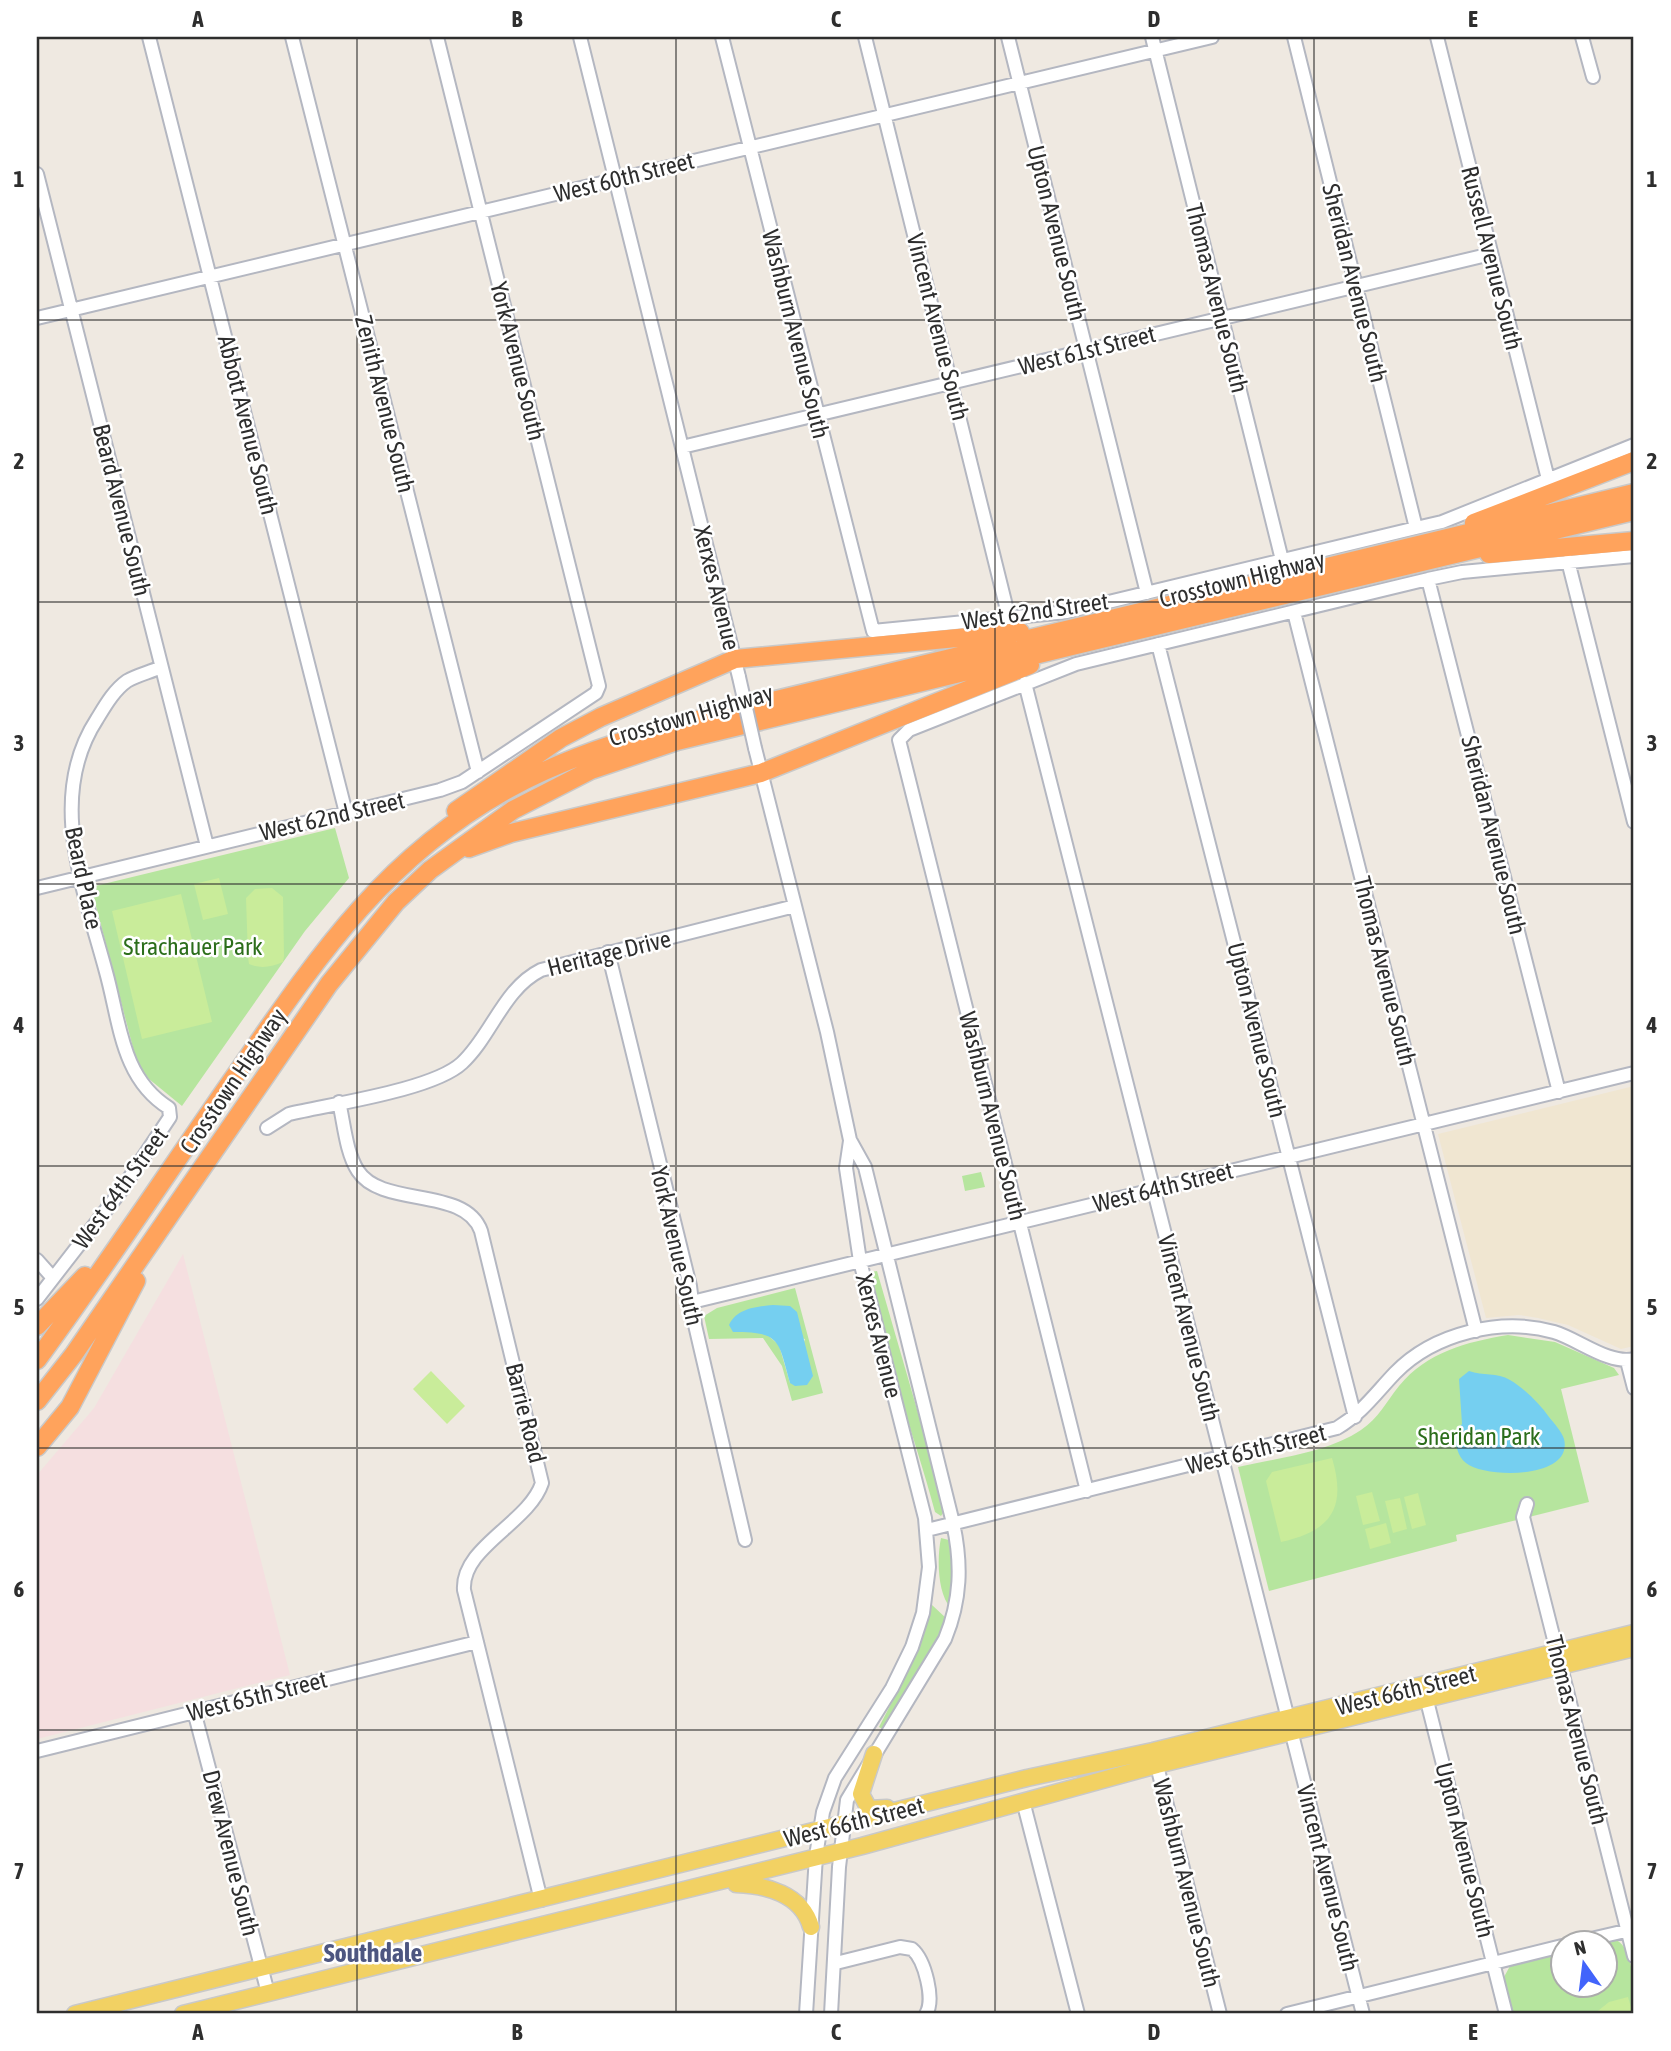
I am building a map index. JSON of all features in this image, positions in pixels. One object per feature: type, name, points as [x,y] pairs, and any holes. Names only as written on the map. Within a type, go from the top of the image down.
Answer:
[{"type":"highway","points":[[1392,560],[1634,461]]},
{"type":"highway","name":"Crosstown Highway","points":[[37,1401],[156,1237],[360,943],[397,902],[450,855],[523,804],[591,770],[633,754],[1115,627],[1392,560],[1634,493]]},
{"type":"highway","name":"Crosstown Highway","points":[[1392,560],[1634,511]]},
{"type":"highway","points":[[1392,560],[1634,541]]},
{"type":"highway","points":[[395,870],[442,822],[515,767],[561,738],[737,668],[985,636],[1115,627]]},
{"type":"highway","points":[[450,855],[511,833],[761,773],[1115,627]]},
{"type":"highway","name":"Crosstown Highway","points":[[37,1360],[335,934],[395,870],[449,828],[507,790],[610,743],[743,708],[1115,627]]},
{"type":"highway","points":[[37,1447],[70,1407],[156,1237]]},
{"type":"highway","points":[[37,1326],[114,1251]]},
{"type":"main road","name":"West 66th Street","points":[[183,2014],[841,1851],[1023,1801],[1155,1758],[1559,1659],[1634,1633]]},
{"type":"main road","name":"West 66th Street","points":[[1559,1659],[1634,1648]]},
{"type":"main road","points":[[878,1748],[861,1787],[862,1799],[869,1809],[941,1800]]},
{"type":"main road","name":"West 66th Street","points":[[75,2014],[1096,1763],[1155,1758]]},
{"type":"main road","points":[[1023,1801],[1028,1790],[1078,1775],[1096,1763]]},
{"type":"main road","points":[[713,1884],[758,1884],[776,1890],[803,1908],[811,1927]]},
{"type":"main road","points":[[505,1936],[531,1921],[540,1909],[541,1900]]},
{"type":"main road","points":[[408,1932],[433,1954]]},
{"type":"street","name":"Abbott Avenue South","points":[[149,37],[346,813]]},
{"type":"street","name":"Zenith Avenue South","points":[[292,37],[478,772]]},
{"type":"street","name":"York Avenue South","points":[[437,37],[599,685]]},
{"type":"street","name":"Xerxes Avenue","points":[[580,37],[827,1032],[850,1140],[864,1167],[953,1523]]},
{"type":"street","name":"Washburn Avenue South","points":[[722,37],[873,631]]},
{"type":"street","name":"Vincent Avenue South","points":[[865,37],[1009,618]]},
{"type":"street","name":"Upton Avenue South","points":[[1008,37],[1147,593]]},
{"type":"street","name":"West 60th Street","points":[[37,318],[885,116],[1019,82],[1154,43],[1212,37]]},
{"type":"street","name":"Sheridan Avenue South","points":[[1294,37],[1416,528]]},
{"type":"street","name":"Russell Avenue South","points":[[1437,37],[1548,479]]},
{"type":"street","points":[[1582,37],[1592,77]]},
{"type":"street","name":"Thomas Avenue South","points":[[1154,43],[1282,560]]},
{"type":"street","name":"Beard Avenue South","points":[[37,174],[206,846]]},
{"type":"street","name":"West 61st Street","points":[[682,447],[1491,254]]},
{"type":"street","name":"West 62nd Street","points":[[873,631],[1067,612],[1442,522],[1634,445]]},
{"type":"street","points":[[1026,682],[1076,664],[1428,579],[1568,561],[1634,556]]},
{"type":"street","points":[[1568,561],[1634,822]]},
{"type":"street","name":"Sheridan Avenue South","points":[[1428,579],[1559,1092]]},
{"type":"street","name":"Thomas Avenue South","points":[[1294,612],[1476,1331]]},
{"type":"street","name":"Upton Avenue South","points":[[1158,644],[1355,1417]]},
{"type":"street","name":"Beard Place","points":[[162,667],[126,681],[108,701],[82,748],[70,801],[71,828],[82,877],[132,1070],[154,1098],[169,1108]]},
{"type":"street","name":"Washburn Avenue South","points":[[1026,682],[909,730],[899,740],[1087,1491]]},
{"type":"street","name":"Vincent Avenue South","points":[[1026,682],[1363,2014]]},
{"type":"street","name":"West 62nd Street","points":[[37,888],[440,790],[462,782],[589,699],[599,685]]},
{"type":"street","name":"Heritage Drive","points":[[267,1128],[289,1114],[447,1074],[472,1053],[511,995],[530,976],[554,965],[795,906]]},
{"type":"street","name":"York Avenue South","points":[[608,952],[692,1302],[744,1540]]},
{"type":"street","name":"West 64th Street","points":[[692,1302],[1634,1073]]},
{"type":"street","name":"Barrie Road","points":[[338,1102],[359,1172],[377,1186],[466,1211],[478,1223],[542,1483],[532,1502],[466,1570],[464,1590],[541,1900]]},
{"type":"street","name":"West 64th Street","points":[[37,1299],[164,1130],[170,1117],[169,1108]]},
{"type":"street","name":"Xerxes Avenue","points":[[850,1140],[846,1168],[860,1261],[927,1530]]},
{"type":"street","points":[[37,1260],[53,1278]]},
{"type":"street","name":"West 65th Street","points":[[927,1530],[1316,1436],[1355,1417],[1395,1373],[1415,1356],[1444,1340],[1476,1331],[1517,1326],[1545,1330],[1631,1360]]},
{"type":"street","points":[[1631,1360],[1634,1388]]},
{"type":"street","name":"Thomas Avenue South","points":[[1527,1504],[1523,1517],[1631,1929],[1634,1956]]},
{"type":"street","points":[[831,2014],[842,1824],[847,1800],[945,1639],[955,1613],[961,1569],[953,1523]]},
{"type":"street","points":[[807,2011],[816,1856],[820,1830],[835,1778],[892,1688],[912,1647],[923,1613],[929,1567],[927,1530]]},
{"type":"street","name":"West 65th Street","points":[[37,1751],[477,1642]]},
{"type":"street","name":"Upton Avenue South","points":[[1425,1692],[1506,2014]]},
{"type":"street","name":"Drew Avenue South","points":[[194,1711],[268,1993]]},
{"type":"street","name":"Washburn Avenue South","points":[[1155,1758],[1220,2014]]},
{"type":"street","points":[[1023,1801],[1078,2014]]},
{"type":"street","points":[[836,1963],[900,1947],[912,1949],[919,1958],[930,2000],[926,2014]]},
{"type":"street","points":[[1287,2014],[1548,1950]]},
{"type":"shaded area","points":[[1634,1086],[1634,1346],[1621,1349],[1568,1325],[1538,1318],[1519,1315],[1486,1318],[1438,1134]]},
{"type":"shaded area","points":[[183,1254],[290,1675],[37,1739],[37,1475],[94,1408]]},
{"type":"green space","name":"Strachauer Park","points":[[335,828],[349,878],[305,931],[182,1106],[149,1079],[137,1063],[91,887]]},
{"type":"green space","points":[[219,878],[228,914],[203,920],[194,884]]},
{"type":"green space","points":[[272,888],[283,897],[283,962],[257,966],[249,964],[246,898],[255,889]]},
{"type":"green space","points":[[181,894],[212,1022],[142,1039],[112,911]]},
{"type":"green space","points":[[981,1172],[985,1187],[965,1191],[962,1176]]},
{"type":"green space","points":[[877,1271],[925,1437],[943,1513],[941,1516],[935,1512],[883,1333],[871,1272]]},
{"type":"green space","points":[[795,1288],[823,1393],[792,1401],[782,1366],[763,1338],[709,1339],[704,1316],[717,1308]],"holes":[[[764,1332],[805,1339],[790,1383],[779,1345]]]},
{"type":"green space","name":"Sheridan Park","points":[[1508,1335],[1555,1342],[1614,1368],[1619,1375],[1561,1389],[1589,1502],[1456,1535],[1457,1541],[1269,1591],[1238,1467],[1301,1454],[1348,1438],[1373,1420],[1399,1386],[1422,1365],[1462,1345]]},
{"type":"green space","points":[[431,1371],[465,1406],[447,1424],[413,1389]]},
{"type":"green space","points":[[1332,1458],[1337,1491],[1336,1504],[1331,1515],[1312,1531],[1281,1542],[1266,1481],[1272,1472]]},
{"type":"green space","points":[[1372,1492],[1380,1521],[1363,1525],[1356,1496]]},
{"type":"green space","points":[[1418,1493],[1426,1525],[1412,1529],[1404,1497]]},
{"type":"green space","points":[[1400,1498],[1407,1529],[1393,1533],[1385,1501]]},
{"type":"green space","points":[[1386,1523],[1391,1543],[1370,1549],[1365,1529]]},
{"type":"green space","points":[[941,1538],[949,1540],[954,1571],[951,1608],[946,1602],[941,1584]]},
{"type":"green space","points":[[932,1605],[947,1619],[941,1636],[884,1730],[879,1727],[909,1669]]},
{"type":"green space","points":[[1618,1942],[1627,1952],[1630,1962],[1634,2014],[1513,2014],[1504,1977],[1510,1966],[1548,1956],[1548,1998],[1618,1998]]},
{"type":"green space","points":[[1628,1997],[1633,2014],[1594,2014],[1609,2002]]},
{"type":"water","points":[[773,1305],[790,1306],[797,1312],[813,1376],[807,1385],[795,1386],[790,1383],[783,1357],[775,1341],[760,1334],[733,1332],[729,1325],[732,1319],[742,1312]]},
{"type":"water","points":[[1469,1371],[1510,1380],[1536,1402],[1564,1439],[1563,1452],[1556,1462],[1526,1472],[1508,1473],[1476,1468],[1463,1460],[1457,1450],[1454,1434],[1462,1424],[1459,1379]]},
{"type":"district","name":"Southdale","points":[[373,1953]]}]
